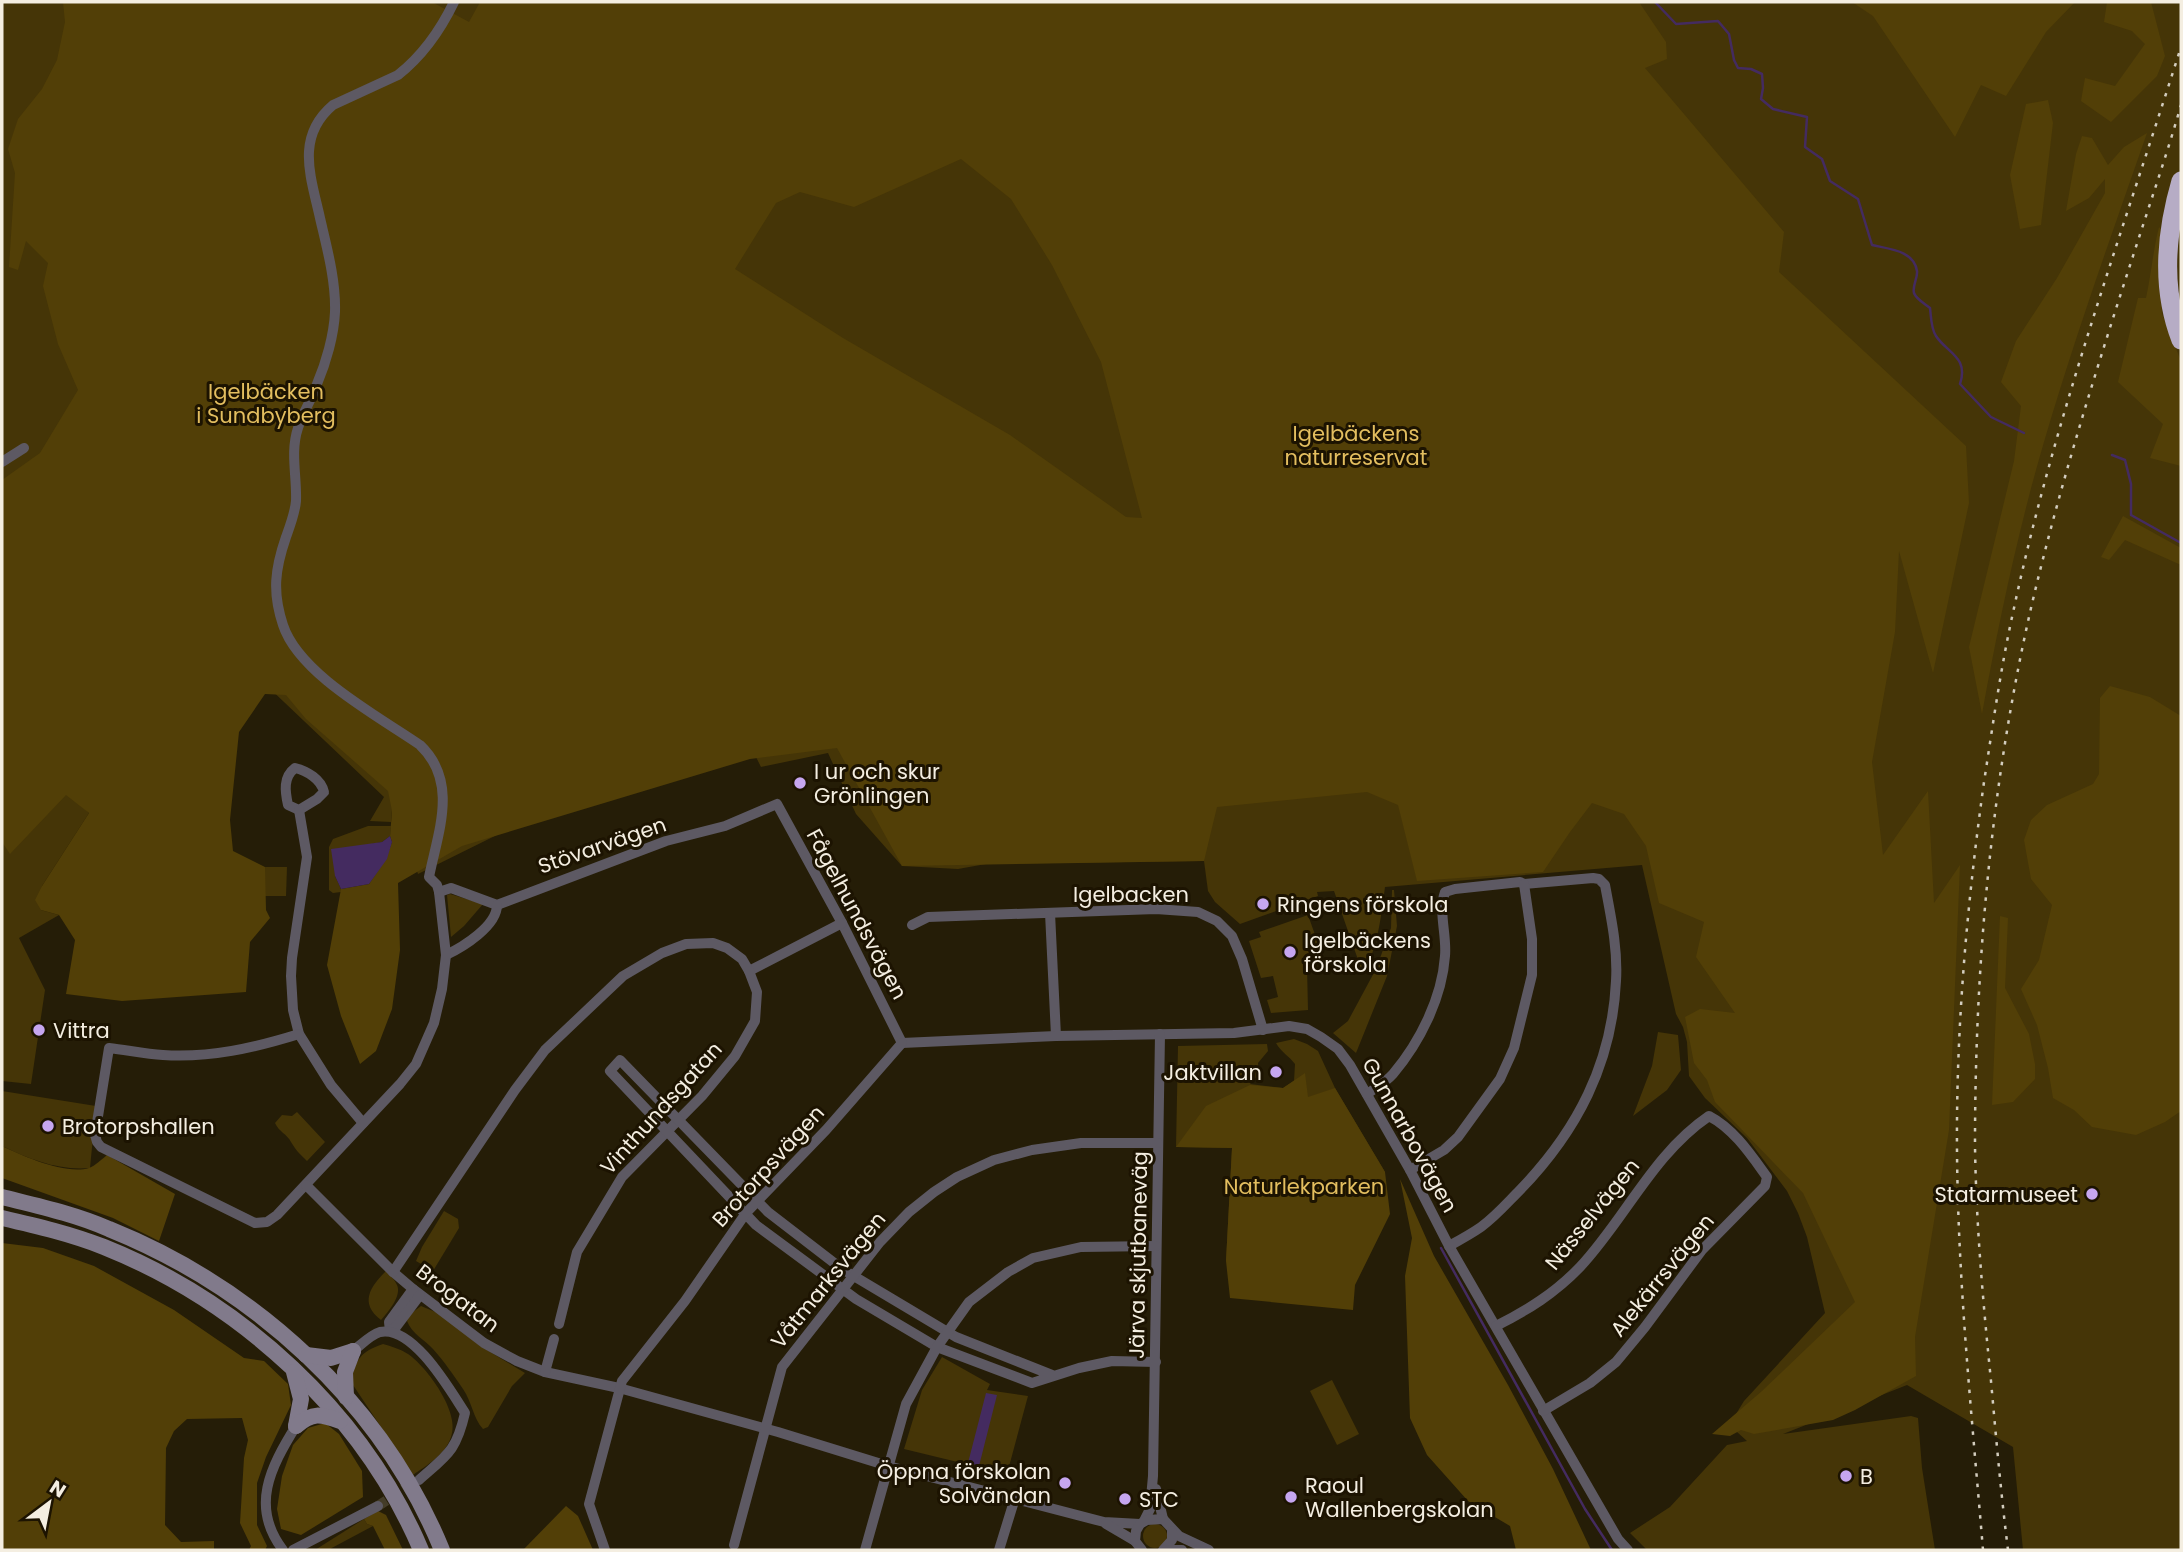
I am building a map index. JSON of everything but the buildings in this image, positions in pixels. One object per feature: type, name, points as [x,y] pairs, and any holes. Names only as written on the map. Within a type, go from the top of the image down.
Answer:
[{"type":"highway","points":[[2181,180],[2171,221],[2168,257],[2174,315],[2181,340]]},
{"type":"main road","points":[[2,1198],[70,1215],[107,1228],[181,1263],[241,1301],[306,1355],[346,1397],[411,1488],[442,1550]]},
{"type":"main road","points":[[2,1218],[70,1235],[123,1256],[165,1276],[233,1319],[293,1370],[341,1421],[393,1495],[421,1550]]},
{"type":"main road","points":[[306,1355],[331,1358],[352,1351]]},
{"type":"main road","points":[[346,1397],[345,1373],[352,1351]]},
{"type":"main road","points":[[293,1370],[301,1399],[296,1426]]},
{"type":"main road","points":[[296,1426],[312,1416],[320,1415],[341,1421]]},
{"type":"street","points":[[299,1034],[262,1046],[213,1055],[164,1055],[109,1048],[95,1135],[97,1142],[102,1147],[200,1194],[236,1215],[255,1223],[267,1222],[306,1185],[400,1084],[416,1064],[439,1008],[446,955],[439,892],[437,885],[429,877],[444,796],[440,772],[435,761],[420,745],[321,676],[302,659],[284,627],[277,600],[275,573],[296,501],[293,455],[295,440],[318,382],[335,311],[329,257],[308,169],[309,148],[315,127],[333,105],[398,75],[407,68],[441,26],[454,2]]},
{"type":"street","points":[[2,462],[24,448]]},
{"type":"street","name":"Stövarvägen","points":[[497,905],[666,841],[726,826],[777,804]]},
{"type":"street","name":"Fågelhundsvägen","points":[[777,804],[842,923],[902,1043]]},
{"type":"street","points":[[299,810],[307,857],[290,976],[293,1010],[299,1034],[331,1085],[363,1123]]},
{"type":"street","points":[[1367,1094],[1391,1076],[1416,1040],[1432,1010],[1441,984],[1445,955],[1442,901],[1445,892],[1520,882],[1524,884],[1593,878],[1605,885],[1615,938],[1617,979],[1612,1021],[1601,1062],[1575,1121],[1545,1164],[1482,1226],[1449,1246]]},
{"type":"street","points":[[1410,1170],[1444,1150],[1458,1136],[1500,1079],[1514,1048],[1532,975],[1532,939],[1524,884]]},
{"type":"street","points":[[439,892],[451,888],[497,905],[497,911],[490,922],[463,947],[446,955]]},
{"type":"street","name":"Igelbacken","points":[[912,925],[928,917],[1177,909],[1198,912],[1217,921],[1232,936],[1242,959],[1263,1030]]},
{"type":"street","name":"Igelbacken","points":[[1050,913],[1056,1036]]},
{"type":"street","points":[[393,1272],[515,1090],[545,1050],[623,976],[662,953],[686,944],[713,943],[727,948],[742,959],[749,971],[842,923]]},
{"type":"street","name":"Vinthundsgatan","points":[[559,1324],[577,1252],[622,1177],[679,1121],[735,1056],[755,1021],[757,992],[749,971]]},
{"type":"street","name":"Gunnarbovägen","points":[[902,1043],[1056,1036],[1234,1033],[1289,1026],[1307,1029],[1321,1037],[1338,1049],[1350,1065],[1543,1411],[1618,1539],[1628,1550]]},
{"type":"street","name":"Järva skjutbaneväg","points":[[1158,1513],[1153,1476],[1153,1397],[1156,1382],[1160,1034]]},
{"type":"street","name":"Brotorpsvägen","points":[[619,1388],[685,1301],[746,1213],[826,1130],[902,1043]]},
{"type":"street","points":[[1052,1376],[946,1332],[853,1276],[775,1218],[620,1060],[610,1071],[764,1231],[856,1299],[937,1347],[1032,1383],[1112,1361],[1156,1362]]},
{"type":"street","name":"Nässelvägen","points":[[1496,1326],[1546,1298],[1580,1267],[1656,1167],[1691,1129],[1709,1116]]},
{"type":"street","name":"Alekärrsvägen","points":[[1543,1411],[1590,1383],[1616,1362],[1702,1250],[1765,1186],[1767,1177],[1744,1146],[1709,1116]]},
{"type":"street","name":"Våtmarksvägen","points":[[734,1545],[782,1367],[842,1288],[909,1212],[933,1192],[980,1165],[1032,1150],[1081,1143],[1158,1143]]},
{"type":"street","name":"Brogatan","points":[[306,1185],[416,1292],[484,1343],[517,1362],[619,1388],[888,1466],[1104,1522]]},
{"type":"street","points":[[865,1550],[906,1404],[946,1332],[969,1302],[1008,1272],[1033,1258],[1081,1247],[1156,1246]]},
{"type":"street","points":[[390,1331],[389,1322],[416,1292]]},
{"type":"street","points":[[352,1351],[374,1334],[390,1331],[401,1336],[420,1351],[437,1370],[465,1413],[453,1449],[419,1480]]},
{"type":"street","points":[[545,1371],[554,1339]]},
{"type":"street","points":[[605,1550],[589,1504],[619,1388]]},
{"type":"street","points":[[283,1550],[269,1527],[265,1510],[274,1468],[281,1450],[296,1426]]},
{"type":"street","points":[[999,1550],[1015,1498]]},
{"type":"street","points":[[293,1550],[378,1506]]},
{"type":"street","points":[[1104,1522],[1142,1523],[1158,1513]]},
{"type":"street","points":[[1139,1546],[1136,1531],[1142,1523],[1158,1513]]},
{"type":"street","points":[[1158,1513],[1172,1531],[1209,1550]]},
{"type":"street","points":[[1104,1522],[1139,1546]]},
{"type":"street","points":[[1163,1550],[1172,1541],[1172,1531]]},
{"type":"street","points":[[1163,1550],[1182,1550]]},
{"type":"green space","name":"Igelbäckens naturreservat","points":[[2,2],[2181,2],[2181,1550],[2023,1550],[2013,1447],[1907,1385],[1783,1434],[1911,1416],[1918,1418],[1922,1468],[1935,1550],[1647,1550],[1630,1533],[1670,1507],[1727,1445],[1747,1441],[1737,1432],[1736,1414],[1744,1401],[1825,1313],[1807,1237],[1787,1191],[1747,1138],[1705,1098],[1689,1076],[1687,1042],[1676,1014],[1642,865],[1385,887],[1375,943],[1363,974],[1334,891],[1317,892],[1318,896],[1240,924],[1215,902],[1208,891],[1204,861],[986,864],[958,869],[902,866],[856,814],[828,753],[761,767],[753,751],[612,778],[418,874],[397,810],[392,811],[391,822],[370,821],[384,797],[246,666],[85,809],[89,813],[42,886],[41,910],[59,915],[19,938],[45,990],[31,1084],[2,1081]]},
{"type":"green space","name":"Igelbäckens naturreservat","points":[[63,2],[432,2],[469,22],[480,2],[1639,2],[1666,42],[1667,59],[1645,68],[1784,232],[1779,272],[1966,446],[1969,503],[1933,673],[1899,551],[1895,632],[1872,762],[1883,855],[1928,791],[1934,903],[1960,865],[1949,1130],[1915,1337],[1916,1376],[1833,1420],[1754,1434],[1741,1430],[1730,1436],[1712,1434],[1762,1391],[1855,1302],[1803,1193],[1715,1102],[1707,1080],[1694,1063],[1685,1017],[1700,1009],[1735,1013],[1696,957],[1704,922],[1659,903],[1646,846],[1624,814],[1592,803],[1543,872],[1417,881],[1398,805],[1367,792],[1217,807],[1204,861],[902,866],[837,748],[750,759],[462,846],[398,883],[400,950],[392,1009],[376,1051],[360,1064],[341,1016],[327,965],[341,889],[369,884],[386,859],[392,842],[392,811],[388,791],[306,719],[286,695],[265,694],[239,732],[230,820],[233,851],[265,867],[266,910],[270,918],[250,942],[246,992],[122,1001],[66,994],[75,940],[59,915],[41,910],[35,900],[89,813],[66,795],[10,854],[2,842],[2,480],[40,453],[78,390],[58,344],[43,286],[48,263],[26,241],[18,270],[9,267],[15,173],[8,149],[18,119],[42,89],[57,60],[65,22]],"holes":[[[961,159],[1011,199],[1052,265],[1101,362],[1142,518],[1126,517],[1010,435],[843,338],[735,269],[776,203],[800,192],[854,207]]]},
{"type":"green space","points":[[1852,2],[2075,2],[2046,32],[2006,96],[1981,85],[1955,137],[1873,16]]},
{"type":"green space","points":[[2107,2],[2151,2],[2165,56],[2157,76],[2111,122],[2081,101],[2085,78],[2115,86],[2145,44],[2132,31],[2104,22]]},
{"type":"green space","points":[[2048,100],[2053,123],[2041,225],[2020,229],[2010,175],[2026,104]]},
{"type":"green space","points":[[2147,133],[2048,427],[2020,530],[1982,714],[1969,647],[2014,461],[2021,406],[2001,382],[2016,341],[2057,278],[2105,193],[2105,179],[2089,198],[2066,211],[2076,154],[2082,136],[2092,138],[2108,165],[2124,147]]},
{"type":"green space","points":[[2159,227],[2162,314],[2181,361],[2181,466],[2150,458],[2163,424],[2118,382],[2138,298],[2146,298]]},
{"type":"green space","points":[[2123,516],[2181,548],[2181,565],[2125,540],[2109,560],[2101,557]]},
{"type":"green space","points":[[2110,686],[2150,697],[2181,716],[2181,1111],[2165,1122],[2136,1135],[2092,1127],[2074,1110],[2053,1098],[2037,1025],[2021,989],[2039,960],[2052,905],[2031,879],[2024,840],[2031,820],[2047,805],[2093,784],[2099,774],[2100,698]]},
{"type":"green space","points":[[368,826],[391,826],[390,836],[382,842],[367,845],[335,876],[341,892],[333,893],[329,890],[329,847],[333,839]]},
{"type":"green space","points":[[265,867],[287,867],[286,896],[265,896]]},
{"type":"green space","points":[[1392,890],[1397,926],[1387,976],[1356,1053],[1333,1033],[1348,1021],[1376,969],[1391,928]]},
{"type":"green space","points":[[447,895],[483,904],[451,937]]},
{"type":"green space","points":[[1308,915],[1324,960],[1307,966],[1308,1010],[1271,1013],[1267,1000],[1278,997],[1273,976],[1261,978],[1249,941],[1261,937],[1259,932]]},
{"type":"green space","points":[[2000,916],[2008,918],[2005,988],[2029,1034],[2035,1079],[2013,1102],[1992,1105]]},
{"type":"green space","points":[[1658,1032],[1678,1035],[1681,1070],[1667,1090],[1633,1116],[1652,1066]]},
{"type":"green space","name":"Naturlekparken","points":[[1294,1039],[1318,1051],[1335,1088],[1385,1172],[1226,1261],[1232,1148],[1176,1147],[1178,1046],[1267,1044],[1268,1051],[1258,1063],[1259,1074],[1250,1084],[1283,1088],[1294,1081],[1295,1064],[1276,1043]]},
{"type":"green space","name":"Naturlekparken","points":[[1305,1073],[1308,1097],[1335,1088],[1385,1172],[1390,1214],[1355,1285],[1353,1310],[1230,1298],[1226,1261],[1232,1148],[1176,1147],[1206,1106],[1250,1085],[1283,1088]]},
{"type":"green space","name":"Brotorpshallen","points":[[2,1091],[96,1106],[90,1168],[67,1168],[44,1163],[2,1146]]},
{"type":"green space","points":[[297,1112],[325,1142],[307,1161],[275,1123],[282,1115],[292,1116]]},
{"type":"green space","points":[[2,1146],[21,1155],[68,1169],[89,1168],[107,1155],[175,1194],[159,1241],[113,1218],[2,1178]]},
{"type":"green space","points":[[1400,1179],[1434,1256],[1553,1469],[1591,1550],[1516,1550],[1510,1526],[1468,1501],[1427,1455],[1410,1418],[1405,1276],[1412,1238]]},
{"type":"green space","points":[[444,1211],[458,1219],[459,1228],[433,1271],[416,1261]]},
{"type":"green space","points":[[2,1243],[43,1248],[94,1266],[174,1310],[244,1358],[264,1361],[288,1384],[291,1405],[266,1457],[257,1483],[257,1525],[267,1546],[265,1550],[249,1550],[251,1546],[240,1523],[244,1458],[248,1440],[242,1418],[187,1419],[174,1431],[166,1448],[165,1525],[181,1542],[214,1541],[214,1550],[2,1550]]},
{"type":"green space","points":[[386,1271],[396,1283],[398,1294],[394,1304],[381,1320],[370,1307],[369,1295]]},
{"type":"green space","points":[[421,1306],[438,1313],[482,1347],[525,1373],[512,1386],[488,1427],[483,1429],[466,1394],[452,1374],[433,1349],[409,1326],[409,1315]]},
{"type":"green space","points":[[383,1344],[416,1360],[440,1391],[451,1416],[453,1427],[448,1443],[435,1459],[413,1475],[351,1382],[360,1357]]},
{"type":"green space","points":[[942,1357],[990,1384],[987,1390],[1028,1396],[1007,1474],[904,1449],[922,1390]]},
{"type":"green space","points":[[1332,1380],[1359,1434],[1337,1445],[1310,1391]]},
{"type":"green space","points":[[325,1423],[339,1434],[362,1471],[363,1497],[301,1535],[281,1529],[277,1509],[282,1476],[293,1445],[308,1428]]},
{"type":"green space","points":[[566,1506],[578,1516],[593,1550],[523,1550]]},
{"type":"green space","points":[[378,1511],[386,1515],[403,1550],[385,1550],[373,1526],[367,1524],[364,1519]]},
{"type":"green space","points":[[364,1519],[367,1524],[373,1526],[328,1550],[315,1550]]},
{"type":"green space","points":[[1155,1524],[1166,1531],[1167,1536],[1160,1547],[1155,1548],[1144,1541],[1143,1536],[1150,1525]]},
{"type":"shaded area","points":[[390,836],[392,842],[387,859],[369,884],[341,889],[335,876],[331,849],[382,842]]},
{"type":"shaded area","points":[[986,1393],[997,1395],[979,1466],[968,1463]]},
{"type":"waterway","points":[[1655,2],[1676,24],[1718,21],[1729,34],[1738,68],[1751,69],[1762,74],[1761,99],[1773,109],[1807,117],[1805,147],[1822,159],[1830,181],[1858,199],[1872,245],[1906,255],[1915,264],[1917,274],[1914,293],[1930,308],[1936,336],[1959,361],[1962,368],[1960,384],[1991,417],[2024,433]]},
{"type":"waterway","points":[[2112,455],[2125,460],[2131,484],[2131,515],[2181,543]]},
{"type":"waterway","points":[[1441,1248],[1585,1509],[1612,1550]]},
{"type":"tunnel","points":[[378,1506],[413,1483]]},
{"type":"railway","points":[[1983,1550],[1963,1301],[1957,1151],[1961,1012],[1978,828],[2005,652],[2049,466],[2181,47]]},
{"type":"railway","points":[[2008,1550],[1983,1292],[1975,1145],[1982,942],[1996,808],[2017,674],[2054,518],[2092,385],[2181,105]]},
{"type":"place","name":"I ur och skur Grönlingen","points":[[800,783]]},
{"type":"place","name":"Ringens förskola","points":[[1263,904]]},
{"type":"place","name":"Igelbäckens förskola","points":[[1290,952]]},
{"type":"place","name":"Vittra","points":[[39,1030]]},
{"type":"place","name":"Jaktvillan","points":[[1276,1072]]},
{"type":"place","name":"Brotorpshallen","points":[[48,1126]]},
{"type":"place","name":"Statarmuseet","points":[[2092,1194]]},
{"type":"place","name":"B","points":[[1846,1476]]},
{"type":"place","name":"Öppna förskolan Solvändan","points":[[1065,1483]]},
{"type":"place","name":"Raoul Wallenbergskolan","points":[[1291,1497]]},
{"type":"place","name":"STC","points":[[1125,1499]]},
{"type":"park label","name":"Igelbäcken i Sundbyberg","points":[[266,403]]}]
